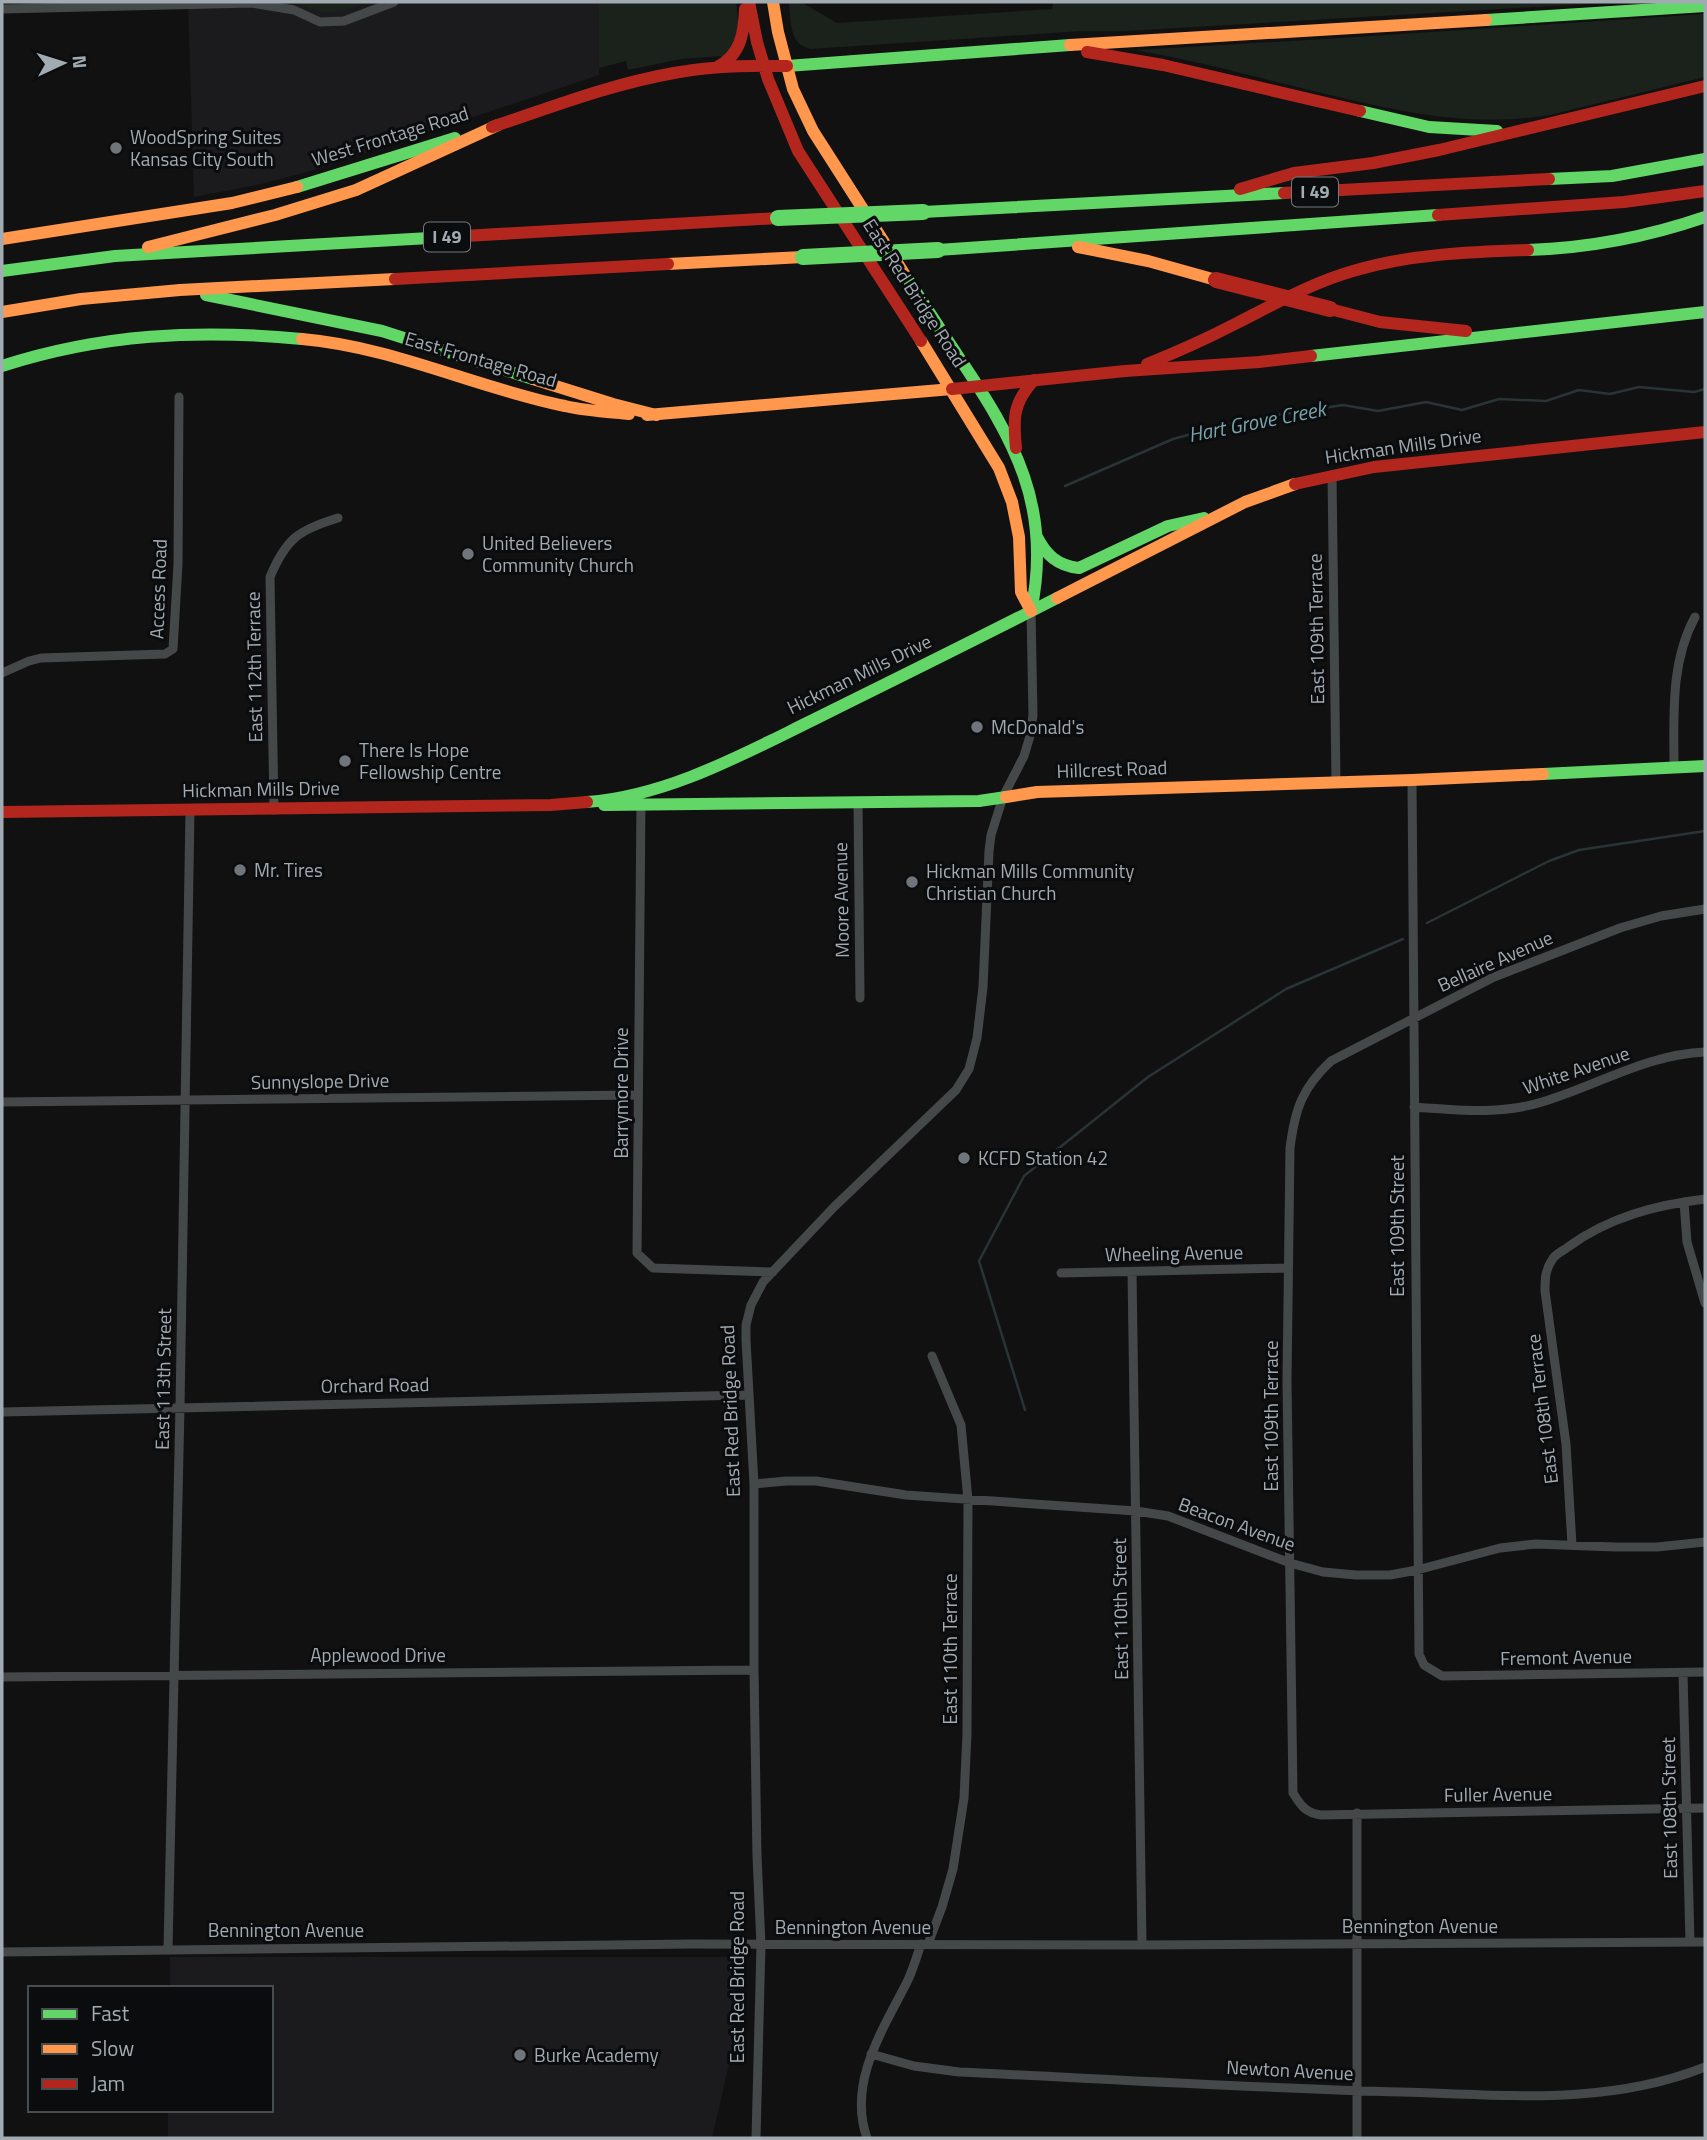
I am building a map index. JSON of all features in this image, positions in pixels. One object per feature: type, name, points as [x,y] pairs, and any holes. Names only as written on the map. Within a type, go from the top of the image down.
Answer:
[{"type":"main road","name":"East Red Bridge Road","points":[[748,2],[762,65],[778,111],[798,152],[952,389],[999,468],[1012,502],[1019,537],[1021,592],[1031,611]]},
{"type":"main road","points":[[711,69],[726,63],[742,41],[748,2]]},
{"type":"main road","name":"East Red Bridge Road","points":[[773,2],[793,89],[813,131],[978,386],[1024,471],[1033,510],[1035,534],[1036,591],[1031,611]]},
{"type":"main road","points":[[1041,47],[1705,6]]},
{"type":"main road","points":[[1041,47],[1111,55],[1163,65],[1429,127],[1510,132]]},
{"type":"main road","name":"West Frontage Road","points":[[2,239],[233,203],[298,187],[560,103],[659,75],[762,65],[1041,47]]},
{"type":"main road","points":[[1213,197],[1294,173],[1373,163],[1600,113],[1705,86]]},
{"type":"main road","points":[[116,256],[275,215],[356,190],[498,125]]},
{"type":"main road","name":"I 49","points":[[2,271],[116,256],[778,218],[1612,176],[1705,159]]},
{"type":"main road","name":"I 49","points":[[2,312],[82,299],[180,290],[1051,243],[1624,202],[1705,191]]},
{"type":"main road","points":[[1125,371],[1195,345],[1339,274],[1378,263],[1415,256],[1581,247],[1631,239],[1705,217]]},
{"type":"main road","points":[[1051,243],[1123,254],[1380,322],[1494,334]]},
{"type":"main road","points":[[180,290],[382,331],[612,404],[656,415]]},
{"type":"main road","points":[[1125,371],[1259,362],[1705,312]]},
{"type":"main road","name":"East Frontage Road","points":[[2,366],[42,353],[104,342],[170,335],[278,336],[395,355],[541,400],[592,411],[656,415],[1125,371]]},
{"type":"main road","points":[[1017,455],[1015,407],[1020,393],[1034,380]]},
{"type":"main road","name":"Hickman Mills Drive","points":[[641,799],[663,786],[713,768],[917,669],[1245,502],[1292,485],[1374,467],[1705,432]]},
{"type":"main road","points":[[1035,534],[1042,548],[1056,563],[1064,567],[1079,568],[1168,526],[1218,516]]},
{"type":"main road","name":"Hillcrest Road","points":[[551,805],[641,799],[858,803],[979,801],[1037,792],[1412,780],[1705,766]]},
{"type":"main road","name":"Hickman Mills Drive","points":[[2,812],[551,805]]},
{"type":"street","points":[[2,9],[252,3],[294,6],[320,22],[344,21],[394,2]]},
{"type":"street","name":"Access Road","points":[[2,673],[41,658],[166,654],[173,649],[179,397]]},
{"type":"street","name":"East 109th Terrace","points":[[1332,475],[1336,782]]},
{"type":"street","name":"East 112th Terrace","points":[[274,810],[270,577],[280,554],[293,538],[315,525],[338,518]]},
{"type":"street","name":"East Red Bridge Road","points":[[756,2138],[761,1945],[754,1670],[754,1484],[746,1325],[751,1305],[763,1282],[834,1207],[956,1090],[969,1069],[977,1038],[983,987],[991,835],[1003,797],[1024,755],[1033,715],[1031,611]]},
{"type":"street","points":[[1674,767],[1676,679],[1686,634],[1695,617]]},
{"type":"street","name":"East 109th Street","points":[[1412,780],[1419,1654],[1429,1669]]},
{"type":"street","name":"Barrymore Drive","points":[[641,799],[637,1253],[653,1268],[773,1272]]},
{"type":"street","name":"Moore Avenue","points":[[858,803],[860,998]]},
{"type":"street","name":"East 113th Street","points":[[168,1949],[190,811]]},
{"type":"street","name":"Bellaire Avenue","points":[[1314,1078],[1331,1061],[1494,976],[1620,928],[1661,916],[1705,909]]},
{"type":"street","name":"White Avenue","points":[[1414,1107],[1478,1111],[1519,1108],[1666,1057],[1705,1052]]},
{"type":"street","name":"East 109th Terrace","points":[[1297,1800],[1293,1793],[1287,1381],[1290,1147],[1293,1120],[1302,1096],[1314,1078]]},
{"type":"street","name":"Sunnyslope Drive","points":[[2,1102],[638,1095]]},
{"type":"street","points":[[1705,1199],[1685,1202],[1687,1242],[1705,1303]]},
{"type":"street","name":"East 108th Terrace","points":[[1573,1545],[1566,1444],[1545,1292],[1547,1269],[1553,1258],[1607,1222],[1636,1212],[1685,1202]]},
{"type":"street","name":"Wheeling Avenue","points":[[1061,1273],[1288,1268]]},
{"type":"street","name":"East 110th Street","points":[[1132,1272],[1142,1945]]},
{"type":"street","name":"East 110th Terrace","points":[[867,2138],[862,2088],[871,2054],[942,1907],[953,1869],[964,1798],[967,1734],[968,1500],[961,1425],[932,1356]]},
{"type":"street","name":"Orchard Road","points":[[2,1412],[748,1395]]},
{"type":"street","name":"Beacon Avenue","points":[[754,1484],[817,1481],[906,1495],[1136,1511],[1168,1516],[1290,1563],[1323,1572],[1356,1575],[1390,1575],[1500,1548],[1536,1544],[1615,1548],[1705,1542]]},
{"type":"street","name":"Fremont Avenue","points":[[1429,1669],[1442,1676],[1705,1672]]},
{"type":"street","name":"Applewood Drive","points":[[2,1676],[754,1670]]},
{"type":"street","name":"East 108th Street","points":[[1683,1673],[1690,1942]]},
{"type":"street","name":"Fuller Avenue","points":[[1297,1800],[1313,1814],[1321,1815],[1705,1808]]},
{"type":"street","points":[[1357,1813],[1357,2138]]},
{"type":"street","name":"Bennington Avenue","points":[[2,1952],[692,1944],[1705,1942]]},
{"type":"street","name":"Newton Avenue","points":[[871,2054],[914,2066],[959,2072],[1358,2091],[1570,2096],[1633,2089],[1705,2067]]},
{"type":"shaded area","points":[[188,2],[599,2],[599,75],[318,169],[194,197]]},
{"type":"shaded area","points":[[299,2],[368,2],[342,11],[326,12],[309,8]]},
{"type":"shaded area","points":[[599,2],[736,2],[739,31],[734,48],[724,56],[681,59],[628,70],[626,61],[599,68]]},
{"type":"shaded area","points":[[801,2],[837,23],[1052,9],[1053,2],[1621,2],[1126,31],[1082,31],[811,49],[799,43],[792,31],[789,3]]},
{"type":"shaded area","points":[[1705,14],[1705,77],[1550,115],[1495,120],[1443,117],[1365,103],[1135,50],[1325,39]]},
{"type":"shaded area","name":"Burke Academy","points":[[170,1957],[735,1957],[733,2047],[712,2138],[168,2138],[168,2112],[273,2112],[273,1986],[170,1986]]},
{"type":"waterway","name":"Hart Grove Creek","points":[[1065,486],[1173,439],[1244,420],[1343,405],[1378,411],[1426,402],[1462,410],[1499,399],[1546,401],[1579,390],[1610,394],[1639,387],[1694,392],[1705,389]]},
{"type":"waterway","points":[[1427,923],[1549,861],[1579,850],[1705,831]]},
{"type":"waterway","points":[[1025,1410],[979,1261],[1024,1176],[1148,1077],[1286,989],[1403,939]]},
{"type":"traffic: fast","points":[[1486,20],[1705,6]]},
{"type":"traffic: fast","points":[[787,66],[1070,45]]},
{"type":"traffic: fast","points":[[1360,111],[1429,127],[1497,131]]},
{"type":"traffic: fast","points":[[297,187],[455,138]]},
{"type":"traffic: fast","points":[[1549,179],[1612,176],[1705,159]]},
{"type":"traffic: fast","points":[[923,212],[1284,193]]},
{"type":"traffic: fast","points":[[778,218],[923,212]]},
{"type":"traffic: fast","points":[[938,250],[1438,215]]},
{"type":"traffic: fast","points":[[1528,250],[1618,240],[1705,217]]},
{"type":"traffic: fast","points":[[2,271],[115,256],[447,237]]},
{"type":"traffic: fast","points":[[803,257],[938,250]]},
{"type":"traffic: fast","points":[[905,275],[996,416],[1024,476],[1037,539],[1031,611]]},
{"type":"traffic: fast","points":[[206,295],[382,331],[533,379]]},
{"type":"traffic: fast","points":[[1311,356],[1705,312]]},
{"type":"traffic: fast","points":[[2,366],[76,347],[150,337],[225,335],[302,339]]},
{"type":"traffic: fast","points":[[1037,537],[1053,558],[1065,565],[1079,568],[1168,526],[1204,518]]},
{"type":"traffic: fast","points":[[587,802],[647,791],[704,771],[760,746],[1057,598]]},
{"type":"traffic: fast","points":[[1543,774],[1705,766]]},
{"type":"traffic: fast","points":[[604,805],[979,801],[1006,797]]},
{"type":"traffic: slow","points":[[773,2],[793,89],[813,131],[905,275]]},
{"type":"traffic: slow","points":[[1070,45],[1486,20]]},
{"type":"traffic: slow","points":[[148,247],[275,215],[356,190],[498,125]]},
{"type":"traffic: slow","points":[[2,239],[232,203],[297,187]]},
{"type":"traffic: slow","points":[[1078,247],[1148,261],[1216,280]]},
{"type":"traffic: slow","points":[[668,264],[803,257]]},
{"type":"traffic: slow","points":[[2,312],[81,299],[180,290],[395,279]]},
{"type":"traffic: slow","points":[[302,339],[369,350],[565,406],[629,414]]},
{"type":"traffic: slow","points":[[921,341],[999,468],[1012,502],[1019,537],[1021,592],[1031,611]]},
{"type":"traffic: slow","points":[[533,379],[656,415]]},
{"type":"traffic: slow","points":[[647,415],[952,389]]},
{"type":"traffic: slow","points":[[1057,598],[1245,502],[1295,484]]},
{"type":"traffic: slow","points":[[1006,797],[1037,792],[1543,774]]},
{"type":"traffic: jam","points":[[749,2],[768,79],[798,151],[921,341]]},
{"type":"traffic: jam","points":[[717,67],[731,56],[740,42],[745,9]]},
{"type":"traffic: jam","points":[[1087,52],[1163,65],[1360,111]]},
{"type":"traffic: jam","points":[[492,127],[627,83],[651,78],[716,67],[787,66]]},
{"type":"traffic: jam","points":[[1240,189],[1294,173],[1373,163],[1439,150],[1705,86]]},
{"type":"traffic: jam","points":[[1284,193],[1549,179]]},
{"type":"traffic: jam","points":[[1438,215],[1624,202],[1705,191]]},
{"type":"traffic: jam","points":[[447,237],[778,218]]},
{"type":"traffic: jam","points":[[1147,364],[1307,288],[1353,271],[1418,257],[1528,250]]},
{"type":"traffic: jam","points":[[395,279],[668,264]]},
{"type":"traffic: jam","points":[[1216,280],[1330,309]]},
{"type":"traffic: jam","points":[[1330,309],[1380,322],[1466,331]]},
{"type":"traffic: jam","points":[[952,389],[1311,356]]},
{"type":"traffic: jam","points":[[1016,448],[1016,411],[1022,396],[1034,380]]},
{"type":"traffic: jam","points":[[1295,484],[1374,467],[1705,432]]},
{"type":"traffic: jam","points":[[2,812],[551,805],[587,802]]},
{"type":"place","name":"WoodSpring Suites Kansas City South","points":[[116,148]]},
{"type":"place","name":"United Believers Community Church","points":[[468,554]]},
{"type":"place","name":"McDonald's","points":[[977,727]]},
{"type":"place","name":"There Is Hope Fellowship Centre","points":[[345,761]]},
{"type":"place","name":"Mr. Tires","points":[[240,870]]},
{"type":"place","name":"Hickman Mills Community Christian Church","points":[[912,882]]},
{"type":"place","name":"KCFD Station 42","points":[[964,1158]]},
{"type":"place","name":"Burke Academy","points":[[520,2055]]}]
